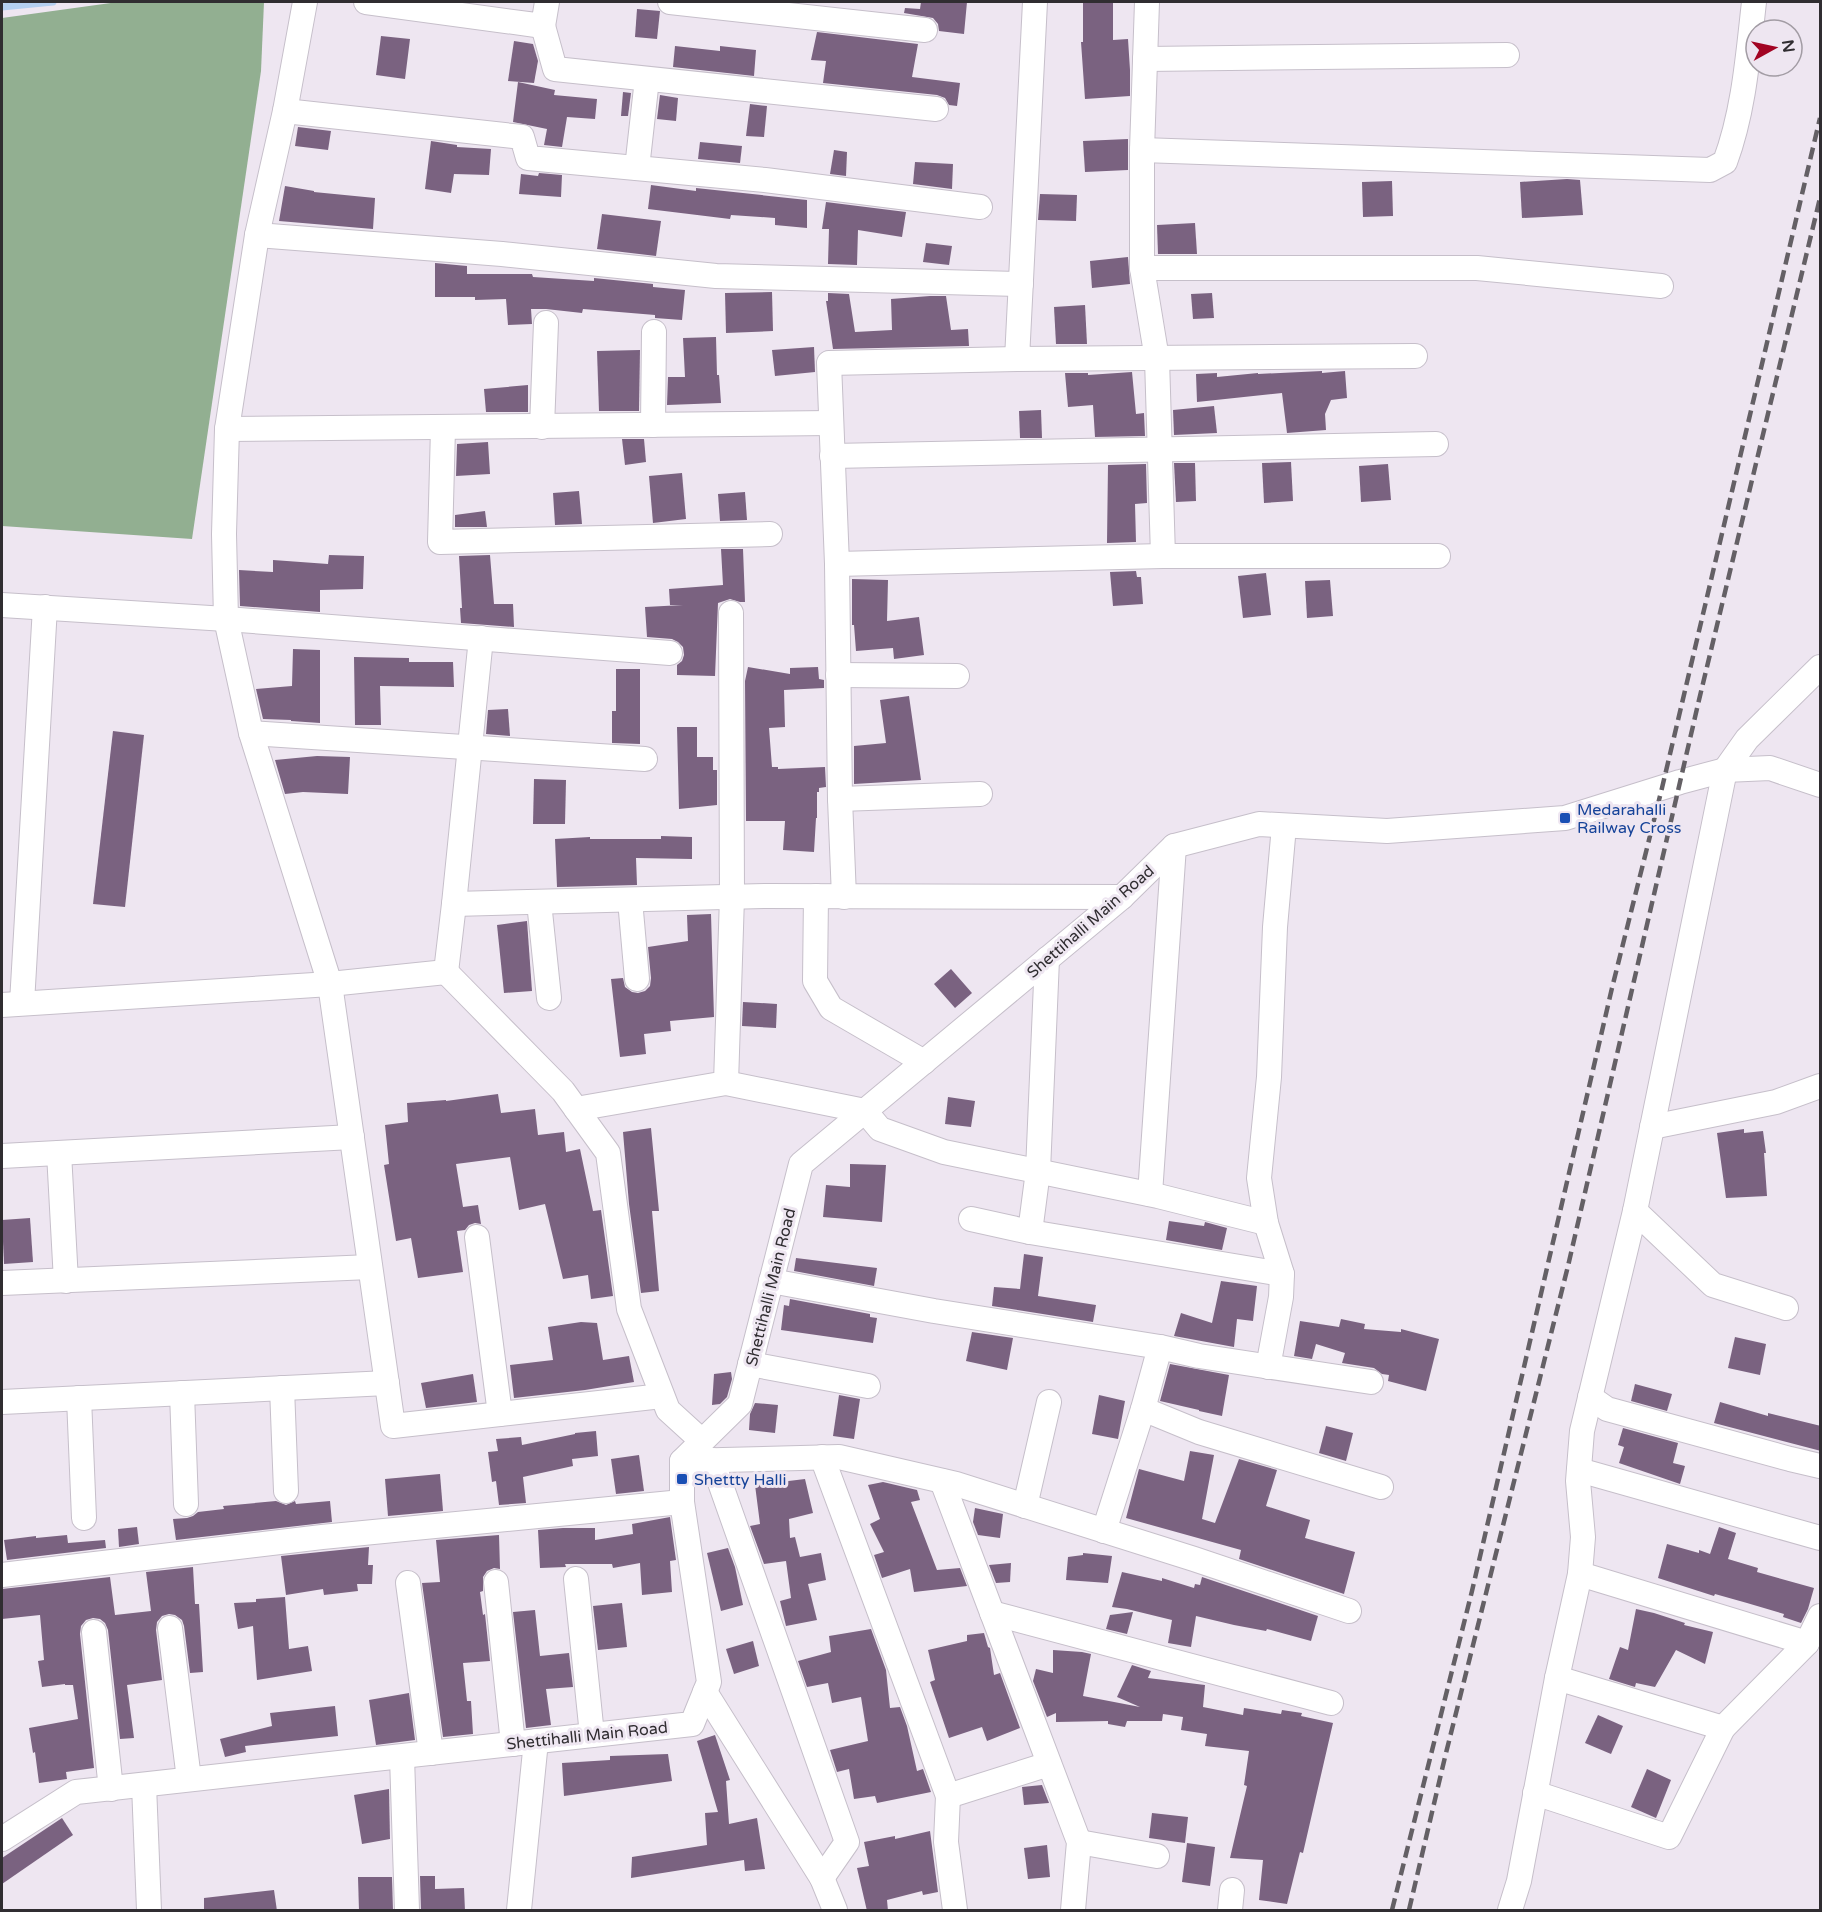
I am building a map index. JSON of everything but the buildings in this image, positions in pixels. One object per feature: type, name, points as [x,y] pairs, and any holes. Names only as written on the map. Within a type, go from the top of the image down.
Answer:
[{"type":"street","points":[[305,2],[285,111],[257,235],[227,429],[224,534],[226,618],[251,733],[330,984],[393,1426],[662,1396]]},
{"type":"street","points":[[366,2],[543,26]]},
{"type":"street","points":[[547,2],[543,26],[555,69],[936,109]]},
{"type":"street","points":[[670,2],[925,30]]},
{"type":"street","points":[[1017,359],[1035,2]]},
{"type":"street","points":[[1147,2],[1142,150],[1142,268],[1157,359],[1163,556]]},
{"type":"street","points":[[1142,150],[1710,170],[1725,162],[1734,136],[1746,69],[1754,2]]},
{"type":"street","points":[[1145,59],[1507,55]]},
{"type":"street","points":[[637,168],[647,79]]},
{"type":"street","points":[[285,111],[522,137],[528,158],[765,180],[980,207]]},
{"type":"street","points":[[257,235],[502,254],[716,276],[1021,284]]},
{"type":"street","points":[[1142,268],[1477,268],[1661,285]]},
{"type":"street","points":[[542,426],[546,323]]},
{"type":"street","points":[[653,425],[654,332]]},
{"type":"street","points":[[844,897],[840,799],[837,564],[829,363],[1415,356]]},
{"type":"street","points":[[227,429],[831,423]]},
{"type":"street","points":[[443,428],[440,542],[770,534]]},
{"type":"street","points":[[832,456],[1436,444]]},
{"type":"street","points":[[837,564],[1163,556],[1438,556]]},
{"type":"street","points":[[2,604],[226,618],[670,653]]},
{"type":"street","points":[[45,607],[12,1004],[330,984],[446,972]]},
{"type":"street","points":[[726,1083],[732,897],[731,613]]},
{"type":"street","points":[[446,972],[481,638]]},
{"type":"street","points":[[1510,1911],[1519,1881],[1557,1678],[1580,1574],[1583,1537],[1578,1481],[1582,1431],[1635,1211],[1725,770],[1747,739],[1821,667]]},
{"type":"street","points":[[838,675],[957,676]]},
{"type":"street","points":[[251,733],[645,759]]},
{"type":"street","name":"Shettihalli Main Road","points":[[3,1836],[76,1792],[692,1724],[709,1682],[682,1502],[682,1461],[707,1450],[740,1404],[801,1164],[1122,897],[1174,846],[1259,824],[1387,831],[1565,818],[1725,770],[1770,768],[1821,785]]},
{"type":"street","points":[[840,799],[980,794]]},
{"type":"street","points":[[1268,1367],[1281,1297],[1282,1274],[1266,1223],[1259,1178],[1269,1077],[1275,927],[1284,825]]},
{"type":"street","points":[[1150,1194],[1174,846]]},
{"type":"street","points":[[816,896],[815,981],[831,1008],[924,1062]]},
{"type":"street","points":[[454,904],[816,896],[1122,897]]},
{"type":"street","points":[[630,900],[637,979]]},
{"type":"street","points":[[539,902],[549,998]]},
{"type":"street","points":[[1030,1232],[1038,1171],[1047,959]]},
{"type":"street","points":[[446,972],[563,1091],[608,1153],[629,1309],[668,1410],[707,1450],[847,1842],[822,1878]]},
{"type":"street","points":[[576,1109],[726,1083],[865,1111],[880,1129],[944,1152],[1150,1194],[1266,1223]]},
{"type":"street","points":[[1652,1127],[1776,1102],[1821,1086]]},
{"type":"street","points":[[2,1156],[352,1137]]},
{"type":"street","points":[[59,1153],[66,1281]]},
{"type":"street","points":[[1635,1211],[1713,1286],[1786,1308]]},
{"type":"street","points":[[971,1219],[1030,1232],[1282,1274]]},
{"type":"street","points":[[477,1236],[500,1414]]},
{"type":"street","points":[[2,1284],[370,1267]]},
{"type":"street","points":[[771,1281],[934,1311],[1160,1347],[1199,1356],[1371,1382]]},
{"type":"street","points":[[1104,1531],[1160,1347]]},
{"type":"street","points":[[750,1364],[868,1386]]},
{"type":"street","points":[[2,1402],[387,1383]]},
{"type":"street","points":[[282,1388],[286,1491]]},
{"type":"street","points":[[182,1393],[186,1504]]},
{"type":"street","points":[[1590,1397],[1607,1408],[1821,1466]]},
{"type":"street","points":[[79,1398],[84,1518]]},
{"type":"street","points":[[1025,1506],[1049,1402]]},
{"type":"street","points":[[1143,1409],[1199,1432],[1382,1487]]},
{"type":"street","points":[[707,1450],[839,1457],[942,1481],[1194,1559],[1349,1611]]},
{"type":"street","points":[[822,1457],[948,1796],[946,1842],[955,1911]]},
{"type":"street","points":[[1579,1470],[1821,1538]]},
{"type":"street","points":[[942,1481],[1079,1842],[1073,1911]]},
{"type":"street","points":[[2,1575],[322,1537],[682,1502]]},
{"type":"street","points":[[1580,1574],[1807,1642]]},
{"type":"street","points":[[576,1579],[592,1735]]},
{"type":"street","points":[[496,1582],[524,1742],[519,1911]]},
{"type":"street","points":[[408,1583],[431,1753]]},
{"type":"street","points":[[992,1613],[1331,1703]]},
{"type":"street","points":[[1535,1793],[1669,1837],[1723,1728],[1807,1642],[1821,1616]]},
{"type":"street","points":[[170,1628],[189,1779]]},
{"type":"street","points":[[94,1632],[111,1788]]},
{"type":"street","points":[[1557,1678],[1723,1728]]},
{"type":"street","points":[[705,1692],[822,1878],[835,1911]]},
{"type":"street","points":[[402,1757],[407,1911]]},
{"type":"street","points":[[948,1796],[1049,1764]]},
{"type":"street","points":[[144,1785],[149,1911]]},
{"type":"street","points":[[1079,1842],[1157,1856]]},
{"type":"green space","points":[[118,2],[264,2],[261,71],[192,539],[2,526],[2,18]]},
{"type":"waterway","points":[[2,7],[53,2]]},
{"type":"railway","points":[[1392,1910],[1472,1591],[1612,988],[1662,788],[1820,118]]},
{"type":"railway","points":[[1409,1910],[1568,1266],[1699,700],[1820,198]]},
{"type":"place","name":"Medarahalli Railway Cross","points":[[1565,818]]},
{"type":"place","name":"Shettty Halli","points":[[682,1479]]}]
